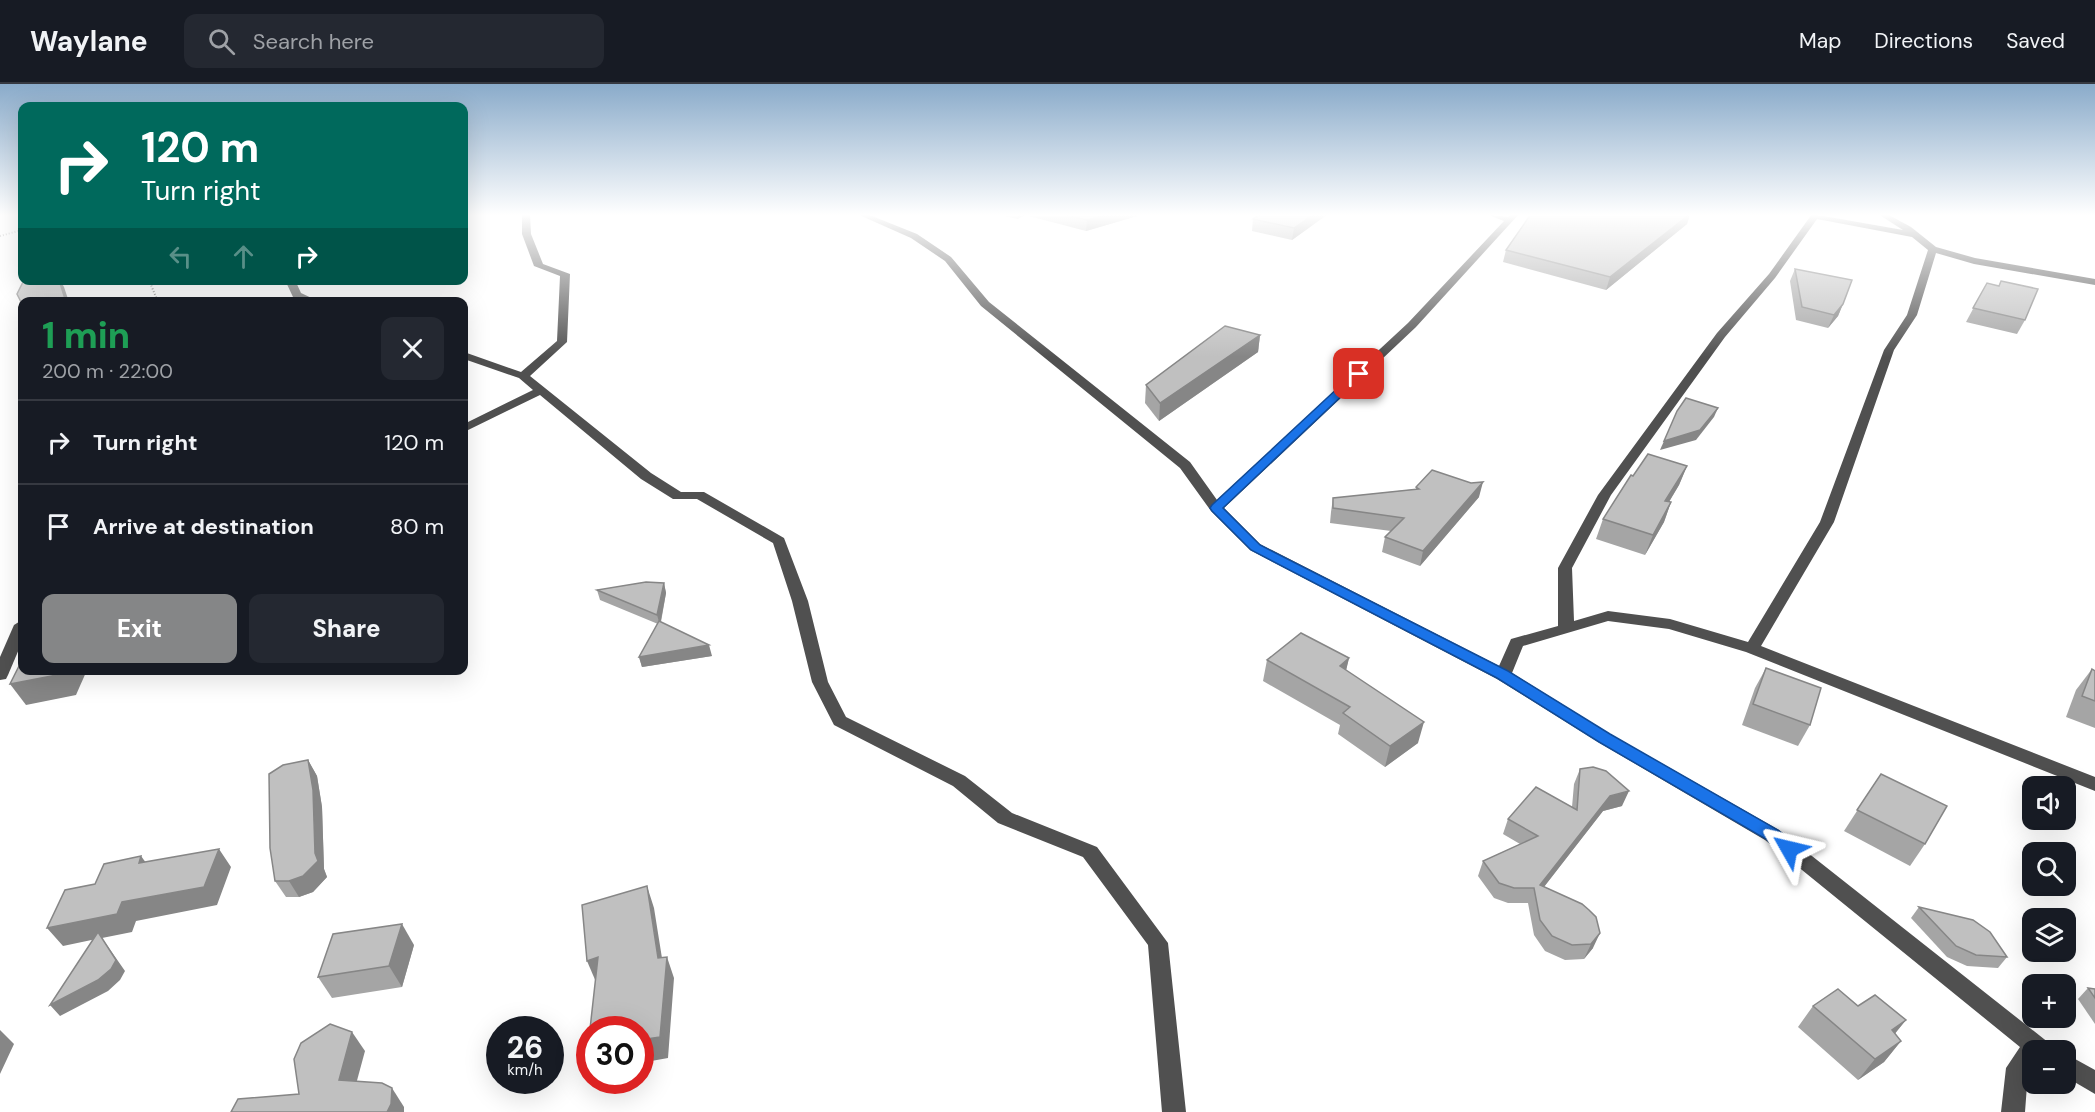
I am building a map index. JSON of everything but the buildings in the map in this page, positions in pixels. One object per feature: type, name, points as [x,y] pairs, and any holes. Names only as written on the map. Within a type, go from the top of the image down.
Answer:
[{"type":"street","points":[[523,376],[562,342],[565,274],[538,266],[537,262]]},
{"type":"street","points":[[951,262],[986,303],[1185,465],[1216,508],[1255,547],[1503,675],[1604,738],[1772,835],[2028,1040]]},
{"type":"street","points":[[1216,508],[1412,325],[1470,262]]},
{"type":"street","points":[[1566,629],[1565,568],[1605,495],[1721,335],[1772,276],[1781,262]]},
{"type":"street","points":[[1752,648],[1827,522],[1889,350],[1912,315],[1929,262]]},
{"type":"street","points":[[1980,262],[2095,282]]},
{"type":"street","points":[[293,285],[297,295],[302,297]]},
{"type":"street","points":[[468,356],[523,376],[646,476],[678,496],[699,495],[779,541],[800,601],[820,681],[840,721],[959,781],[1005,818],[1090,852],[1158,943],[1174,1112]]},
{"type":"street","points":[[468,426],[541,390]]},
{"type":"street","points":[[1503,675],[1517,643],[1608,616],[1670,624],[1752,648],[2095,784]]},
{"type":"street","points":[[0,675],[18,635]]},
{"type":"street","points":[[2013,1112],[2017,1068],[2022,1063]]},
{"type":"street","points":[[2076,1071],[2095,1083]]},
{"type":"route","points":[[1359,374],[1216,508],[1255,547],[1503,675],[1604,738],[1772,835],[1789,849]]}]
